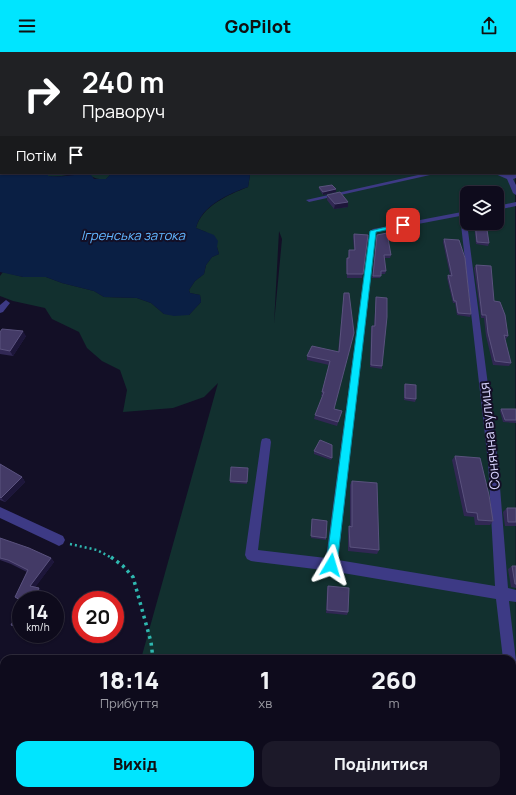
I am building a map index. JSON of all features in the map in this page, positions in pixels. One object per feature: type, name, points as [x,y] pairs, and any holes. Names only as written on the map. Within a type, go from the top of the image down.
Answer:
[{"type":"street","points":[[309,200],[431,174]]},
{"type":"street","points":[[500,174],[513,177]]},
{"type":"street","points":[[513,177],[516,183]]},
{"type":"street","points":[[513,177],[516,193]]},
{"type":"street","points":[[504,207],[516,204]]},
{"type":"street","points":[[331,565],[373,231],[460,214]]},
{"type":"street","name":"Сонячна вулиця","points":[[467,230],[493,462],[502,595],[510,655]]},
{"type":"street","points":[[0,310],[6,303]]},
{"type":"street","points":[[266,442],[251,555],[331,565],[502,595],[516,596]]},
{"type":"street","points":[[0,512],[59,540]]},
{"type":"path","points":[[59,540],[77,547],[97,550],[110,556],[123,566],[133,577],[151,642],[153,655]]},
{"type":"green space","points":[[48,174],[76,174],[62,176],[48,176]]},
{"type":"green space","points":[[84,174],[111,174],[106,179],[96,178]]},
{"type":"green space","points":[[248,174],[515,174],[516,655],[142,655],[218,383],[204,397],[173,408],[123,412],[127,390],[120,370],[102,361],[87,348],[79,332],[52,319],[45,308],[13,301],[0,296],[0,276],[3,272],[23,277],[46,277],[62,283],[94,291],[104,297],[137,298],[151,303],[164,314],[189,315],[201,302],[200,295],[190,293],[189,290],[195,281],[204,274],[206,265],[212,257],[219,254],[217,247],[206,232],[196,228],[199,220],[210,207],[217,202],[248,187],[250,175]],"holes":[[[279,231],[282,239],[274,324]]]},
{"type":"water","name":"Ігренська затока","points":[[0,174],[48,174],[48,176],[91,175],[94,179],[106,179],[111,174],[250,175],[248,187],[232,193],[216,202],[203,213],[199,220],[196,228],[214,235],[218,241],[217,247],[219,254],[212,257],[206,265],[204,274],[195,281],[189,290],[190,293],[200,295],[201,302],[189,315],[174,316],[164,314],[151,303],[137,298],[104,297],[94,291],[62,283],[46,277],[23,277],[0,272]]},
{"type":"building","points":[[332,185],[336,189],[323,192],[319,187]]},
{"type":"building","points":[[340,192],[348,202],[335,204],[327,195]]},
{"type":"building","points":[[476,230],[487,230],[489,243],[477,242]]},
{"type":"building","points":[[387,233],[391,255],[384,255],[386,271],[381,271],[381,276],[373,276],[377,235]]},
{"type":"building","points":[[354,234],[368,235],[363,274],[347,274],[347,258],[349,258],[349,250],[355,250]]},
{"type":"building","points":[[444,239],[459,240],[465,258],[471,314],[458,313],[448,275],[452,276]]},
{"type":"building","points":[[476,265],[491,266],[494,301],[500,302],[505,315],[508,336],[504,335],[511,363],[495,361],[488,333],[486,315],[482,315]]},
{"type":"building","points":[[344,293],[349,293],[354,333],[334,409],[342,411],[338,422],[315,415],[324,392],[322,392],[330,361],[307,356],[312,346],[339,352]]},
{"type":"building","points":[[376,297],[387,298],[387,317],[382,366],[371,365],[372,326],[375,326]]},
{"type":"building","points":[[2,329],[23,331],[10,351],[0,349],[0,332]]},
{"type":"building","points":[[405,384],[416,385],[416,399],[405,398]]},
{"type":"building","points":[[501,409],[516,409],[516,420],[505,420]]},
{"type":"building","points":[[320,440],[332,445],[332,458],[314,451]]},
{"type":"building","points":[[455,456],[480,458],[489,495],[493,521],[478,520],[477,513],[467,512]]},
{"type":"building","points":[[0,464],[22,477],[1,498],[0,497]]},
{"type":"building","points":[[231,467],[248,468],[247,482],[230,481]]},
{"type":"building","points":[[352,481],[377,483],[379,550],[350,547],[349,526],[352,527]]},
{"type":"building","points":[[507,508],[516,508],[516,522],[508,522]]},
{"type":"building","points":[[312,519],[327,521],[326,538],[311,536]]},
{"type":"building","points":[[0,538],[29,548],[51,558],[30,586],[39,588],[38,591],[18,591],[28,570],[8,560],[0,558]]},
{"type":"building","points":[[512,566],[516,566],[516,584],[515,584]]},
{"type":"building","points":[[328,586],[349,588],[348,612],[327,610]]},
{"type":"route","points":[[331,565],[373,231],[403,225]]}]
